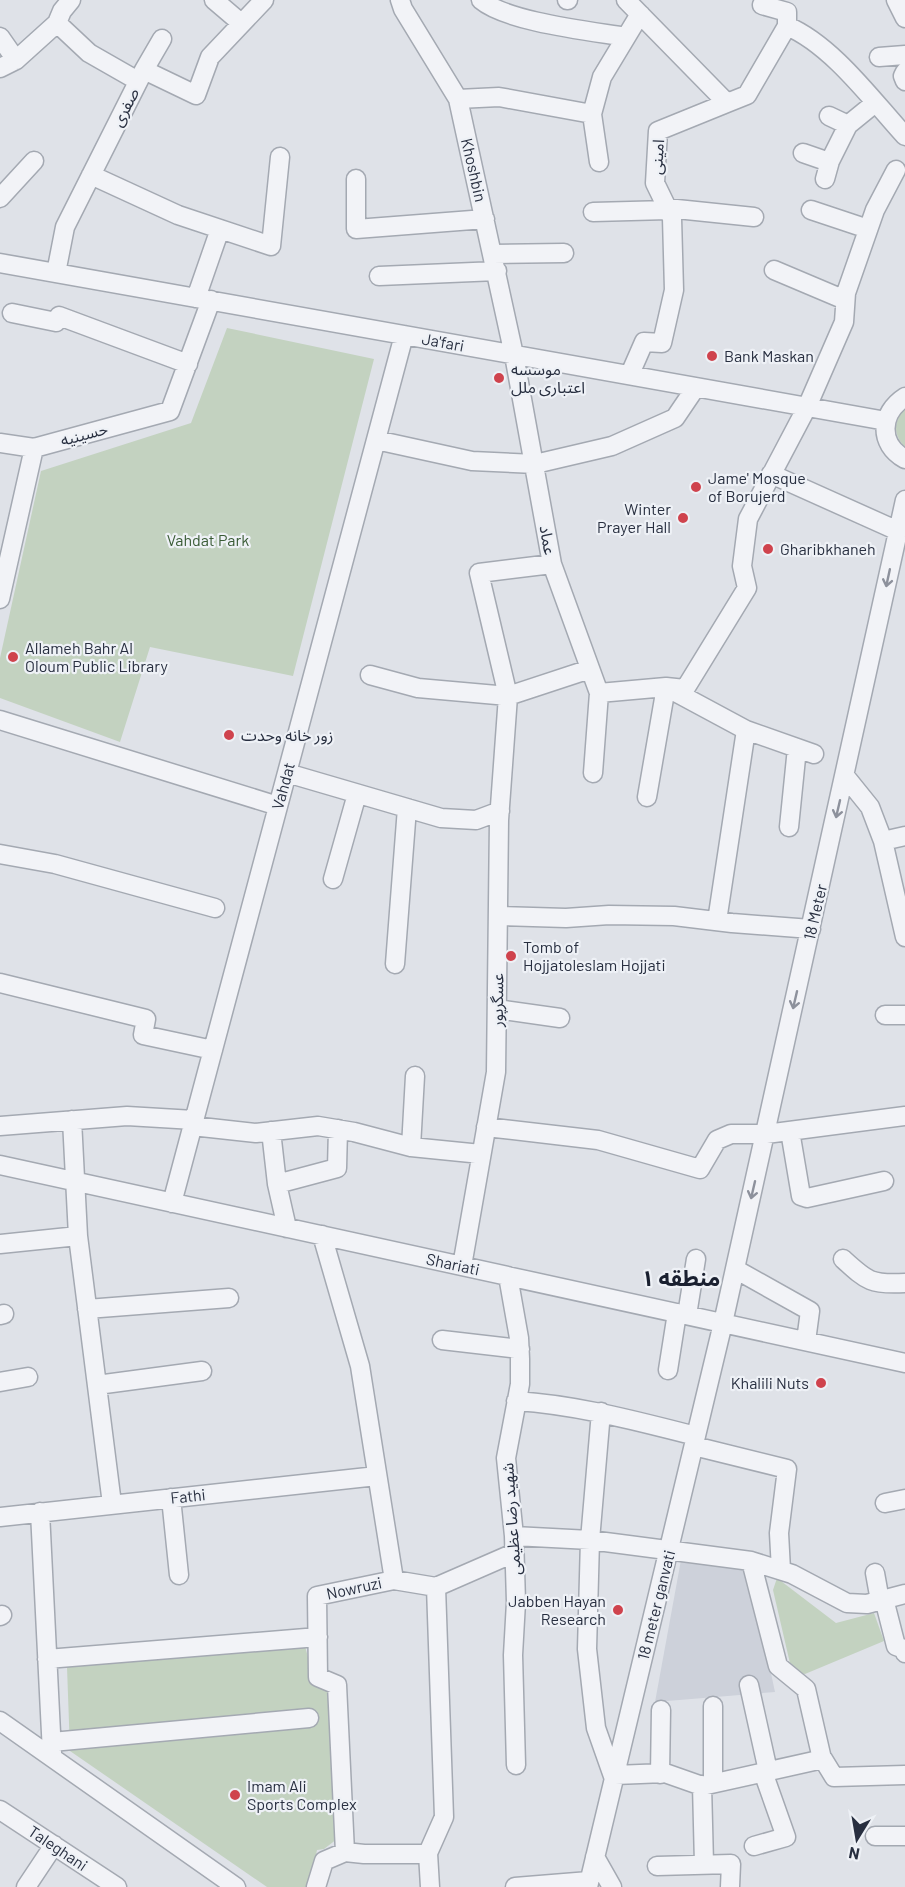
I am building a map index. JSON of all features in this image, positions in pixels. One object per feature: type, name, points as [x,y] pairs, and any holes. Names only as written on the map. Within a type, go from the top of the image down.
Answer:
[{"type":"street","points":[[0,37],[8,64],[57,23],[62,10],[71,0]]},
{"type":"street","points":[[214,0],[241,23]]},
{"type":"street","name":"صفری","points":[[56,273],[65,227],[141,76],[196,95],[210,57],[264,0]]},
{"type":"street","name":"Khoshbin","points":[[400,0],[403,9],[458,99],[514,355]]},
{"type":"street","points":[[481,0],[488,6],[501,4],[532,20],[626,38]]},
{"type":"street","points":[[626,0],[727,103],[747,95],[787,26],[787,12],[762,5]]},
{"type":"street","points":[[896,0],[905,18]]},
{"type":"street","points":[[599,162],[592,114],[602,77],[640,14]]},
{"type":"street","points":[[57,23],[89,52],[141,76],[162,39]]},
{"type":"street","points":[[787,26],[830,54],[905,136]]},
{"type":"street","points":[[879,57],[905,55]]},
{"type":"street","points":[[905,72],[903,76],[905,81]]},
{"type":"street","points":[[458,99],[499,97],[592,114]]},
{"type":"street","name":"امینی","points":[[630,374],[644,342],[662,343],[674,290],[672,218],[655,183],[658,131],[727,103]]},
{"type":"street","points":[[803,153],[827,171],[848,125],[875,103]]},
{"type":"street","points":[[830,116],[848,125]]},
{"type":"street","points":[[91,175],[178,215],[271,246],[280,157]]},
{"type":"street","points":[[0,198],[34,161]]},
{"type":"street","points":[[598,693],[666,687],[685,689],[747,588],[742,566],[748,519],[807,407],[844,322],[846,293],[875,210],[896,170]]},
{"type":"street","points":[[356,179],[356,229],[485,219]]},
{"type":"street","points":[[593,212],[668,209],[754,217]]},
{"type":"street","points":[[811,210],[868,229]]},
{"type":"street","name":"حسینیه","points":[[34,448],[171,411],[188,364],[220,229]]},
{"type":"street","points":[[379,276],[564,253]]},
{"type":"street","name":"Ja'fari","points":[[0,263],[886,421]]},
{"type":"street","points":[[774,270],[845,300]]},
{"type":"street","points":[[12,313],[56,322],[59,316],[188,364]]},
{"type":"street","name":"Vahdat","points":[[172,1203],[404,335]]},
{"type":"street","name":"عماد","points":[[508,696],[479,573],[552,564],[514,355]]},
{"type":"street","points":[[376,440],[472,461],[535,464],[612,446],[675,418],[696,387]]},
{"type":"street","points":[[905,397],[897,402],[890,411],[885,432],[894,452],[905,459]]},
{"type":"street","points":[[0,443],[34,448],[0,599]]},
{"type":"street","points":[[771,474],[898,531]]},
{"type":"street","name":"18 Meter","points":[[723,1323],[905,500]]},
{"type":"street","points":[[552,564],[598,693],[593,773]]},
{"type":"street","points":[[370,675],[418,688],[508,696],[590,669]]},
{"type":"street","points":[[666,687],[746,730],[806,752],[789,827]]},
{"type":"street","points":[[647,797],[666,687]]},
{"type":"street","name":"عسگرپور","points":[[462,1266],[496,1072],[500,812],[508,696]]},
{"type":"street","points":[[0,720],[278,806]]},
{"type":"street","points":[[717,921],[746,730]]},
{"type":"street","points":[[287,772],[441,818],[476,820],[500,812]]},
{"type":"street","points":[[845,776],[870,807],[883,841],[905,936]]},
{"type":"street","points":[[333,879],[357,794]]},
{"type":"street","points":[[395,964],[407,808]]},
{"type":"street","points":[[883,841],[905,836]]},
{"type":"street","points":[[0,854],[55,864],[215,908]]},
{"type":"street","points":[[498,916],[566,918],[609,915],[674,916],[811,929]]},
{"type":"street","points":[[0,983],[146,1020],[143,1035],[213,1050]]},
{"type":"street","points":[[497,1009],[560,1018]]},
{"type":"street","points":[[885,1016],[905,1015]]},
{"type":"street","points":[[411,1147],[415,1076]]},
{"type":"street","points":[[0,1126],[127,1116],[256,1133],[318,1126],[411,1147],[481,1154]]},
{"type":"street","points":[[486,1127],[598,1140],[700,1169],[717,1140],[731,1134],[765,1134],[905,1116]]},
{"type":"street","points":[[72,1120],[78,1236],[111,1504]]},
{"type":"street","points":[[277,1184],[338,1168],[338,1129]]},
{"type":"street","points":[[271,1131],[277,1184],[286,1228]]},
{"type":"street","points":[[790,1131],[801,1196],[807,1197],[884,1181]]},
{"type":"street","name":"Shariati","points":[[0,1165],[905,1363]]},
{"type":"street","name":"Nowruzi","points":[[322,1235],[360,1366],[394,1580],[317,1596],[318,1677],[337,1684],[345,1852]]},
{"type":"street","points":[[0,1244],[78,1236]]},
{"type":"street","points":[[668,1370],[696,1259]]},
{"type":"street","points":[[843,1259],[865,1279],[882,1285],[905,1283]]},
{"type":"street","points":[[735,1269],[810,1311],[806,1341]]},
{"type":"street","name":"شهید رضا عظیمی","points":[[508,1276],[520,1349],[520,1383],[506,1458],[514,1544],[516,1602],[513,1655],[516,1765]]},
{"type":"street","points":[[87,1309],[229,1298]]},
{"type":"street","name":"18 meter ganvati","points":[[589,1884],[723,1323]]},
{"type":"street","points":[[442,1340],[520,1349]]},
{"type":"street","points":[[96,1385],[202,1371]]},
{"type":"street","points":[[0,1382],[28,1377]]},
{"type":"street","points":[[516,1401],[601,1412],[787,1469],[779,1533],[781,1570]]},
{"type":"street","points":[[601,1412],[590,1540],[587,1649],[596,1728],[614,1777],[665,1773],[708,1784],[822,1759]]},
{"type":"street","name":"Fathi","points":[[0,1516],[377,1476]]},
{"type":"street","points":[[171,1498],[179,1575]]},
{"type":"street","points":[[885,1503],[905,1499]]},
{"type":"street","points":[[40,1512],[52,1750]]},
{"type":"street","points":[[394,1580],[436,1587],[514,1544],[590,1540],[751,1561],[781,1570],[847,1603],[867,1604],[905,1594]]},
{"type":"street","points":[[751,1561],[778,1666],[806,1689],[822,1759],[834,1777],[905,1775]]},
{"type":"street","points":[[875,1573],[896,1646],[904,1649],[905,1653]]},
{"type":"street","points":[[430,1887],[428,1854],[444,1817],[436,1587]]},
{"type":"street","points":[[47,1659],[318,1637]]},
{"type":"street","points":[[749,1685],[765,1772],[786,1837],[754,1846]]},
{"type":"street","points":[[704,1864],[712,1706]]},
{"type":"street","points":[[660,1774],[661,1710]]},
{"type":"street","points":[[52,1750],[309,1718]]},
{"type":"street","points":[[0,1721],[52,1750],[236,1887]]},
{"type":"street","name":"Taleghani","points":[[0,1810],[54,1845],[92,1880],[117,1887]]},
{"type":"street","points":[[875,1836],[905,1836]]},
{"type":"street","points":[[26,1887],[54,1845]]},
{"type":"street","points":[[316,1887],[324,1861],[345,1852],[428,1854]]},
{"type":"street","points":[[595,1857],[612,1887]]},
{"type":"street","points":[[657,1866],[731,1864],[730,1887]]},
{"type":"street","points":[[515,1887],[589,1884]]},
{"type":"shaded area","points":[[681,1560],[748,1566],[775,1692],[655,1702]]},
{"type":"green space","name":"Vahdat Park","points":[[227,328],[374,359],[293,676],[150,647],[120,742],[0,698],[0,658],[41,471],[191,423]]},
{"type":"green space","points":[[905,409],[905,447],[898,438],[896,428],[898,418]]},
{"type":"green space","points":[[777,1578],[836,1623],[874,1613],[884,1641],[805,1674],[792,1672],[773,1590]]},
{"type":"green space","name":"Imam Ali Sports Complex","points":[[305,1646],[314,1680],[331,1695],[337,1839],[324,1849],[317,1850],[309,1887],[267,1887],[70,1751],[67,1667]]},
{"type":"place","name":"Bank Maskan","points":[[712,356]]},
{"type":"place","name":"موسسه اعتباری ملل","points":[[499,378]]},
{"type":"place","name":"Jame' Mosque of Borujerd","points":[[696,487]]},
{"type":"place","name":"Winter Prayer Hall","points":[[683,518]]},
{"type":"place","name":"Gharibkhaneh","points":[[768,549]]},
{"type":"place","name":"Allameh Bahr Al Oloum Public Library","points":[[13,657]]},
{"type":"place","name":"زور خانه وحدت","points":[[229,735]]},
{"type":"place","name":"Tomb of Hojjatoleslam Hojjati","points":[[511,956]]},
{"type":"place","name":"Khalili Nuts","points":[[821,1383]]},
{"type":"place","name":"Jabben Hayan Research","points":[[618,1610]]},
{"type":"place","name":"Imam Ali Sports Complex","points":[[235,1795]]},
{"type":"district","name":"منطقه ۱","points":[[681,1278]]}]
